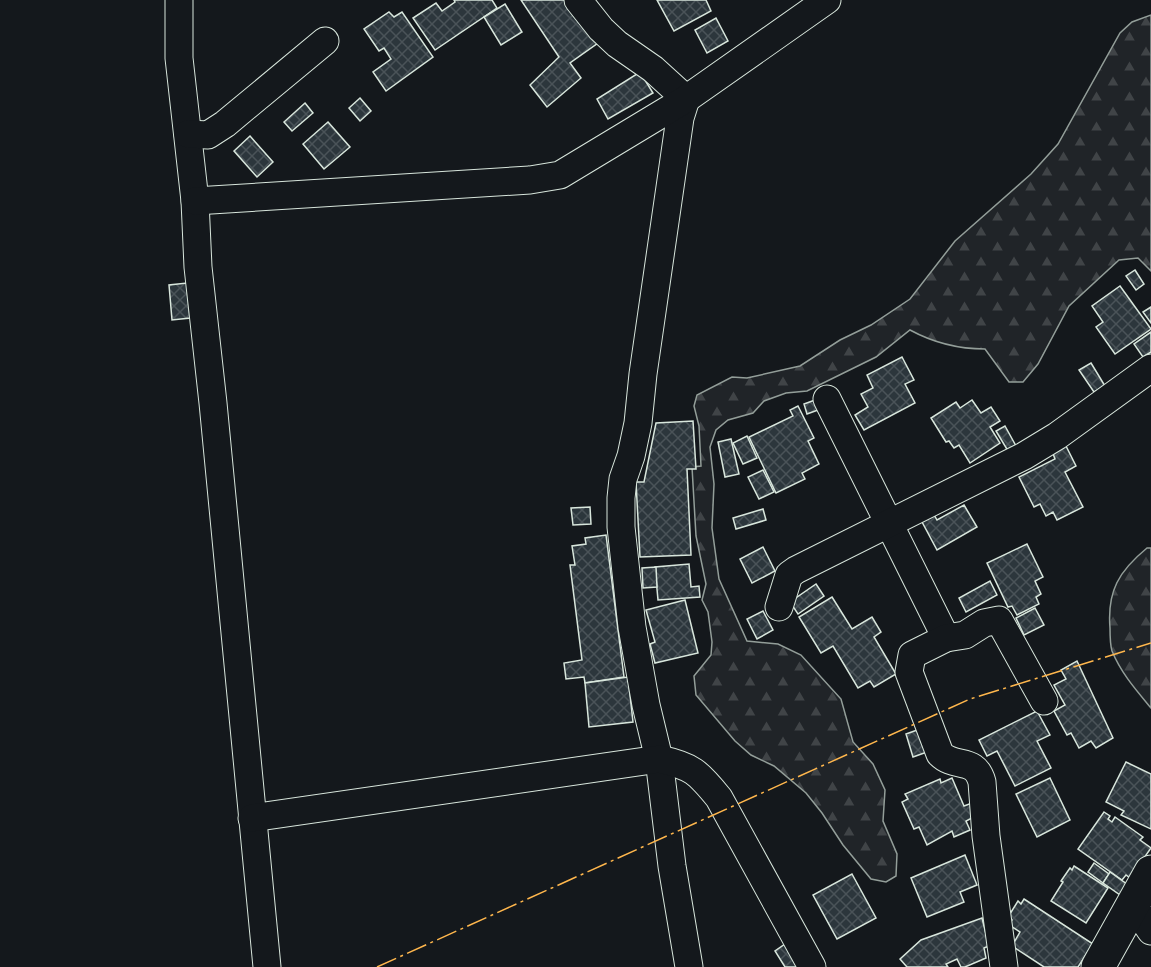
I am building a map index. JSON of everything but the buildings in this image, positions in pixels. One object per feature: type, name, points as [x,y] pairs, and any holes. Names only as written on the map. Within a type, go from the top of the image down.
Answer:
[{"type":"street","points":[[179,0],[179,58],[195,201],[198,267],[267,967]]},
{"type":"street","points":[[578,0],[617,44],[653,69],[686,99]]},
{"type":"street","points":[[195,201],[530,180],[560,175],[686,99],[827,0]]},
{"type":"street","points":[[188,135],[208,135],[225,124],[325,40]]},
{"type":"street","points":[[686,99],[680,118],[638,423],[623,479],[621,527],[632,627],[646,705],[659,759],[672,866],[689,967]]},
{"type":"street","points":[[779,607],[789,576],[796,570],[1024,456],[1057,436],[1151,369]]},
{"type":"street","points":[[826,399],[946,638]]},
{"type":"street","points":[[1004,967],[987,846],[982,782],[979,772],[972,766],[946,760],[940,754],[909,672],[912,655],[946,638],[965,635],[984,623],[999,620],[1044,701]]},
{"type":"street","points":[[252,818],[659,759],[680,763],[700,775],[719,798],[812,967]]},
{"type":"street","points":[[1098,967],[1142,918],[1151,872]]},
{"type":"green space","points":[[1151,15],[1151,271],[1138,258],[1119,260],[1069,306],[1038,364],[1023,382],[1009,382],[985,349],[946,344],[910,330],[876,357],[807,391],[786,393],[764,401],[753,413],[728,420],[716,430],[710,447],[714,484],[712,528],[719,579],[747,641],[778,644],[801,655],[841,699],[853,742],[873,764],[885,790],[883,821],[897,854],[896,876],[886,882],[871,879],[843,845],[806,793],[774,766],[751,755],[735,741],[696,695],[694,676],[711,655],[712,642],[708,612],[702,600],[706,584],[696,536],[692,467],[701,466],[699,426],[694,406],[697,395],[732,377],[747,378],[800,366],[840,340],[871,325],[910,299],[955,241],[1031,174],[1058,144],[1120,33],[1132,22]]},
{"type":"green space","points":[[1147,548],[1151,548],[1151,708],[1120,667],[1110,642],[1113,592],[1122,574]]},
{"type":"power","points":[[377,967],[970,699],[1151,643]]}]
